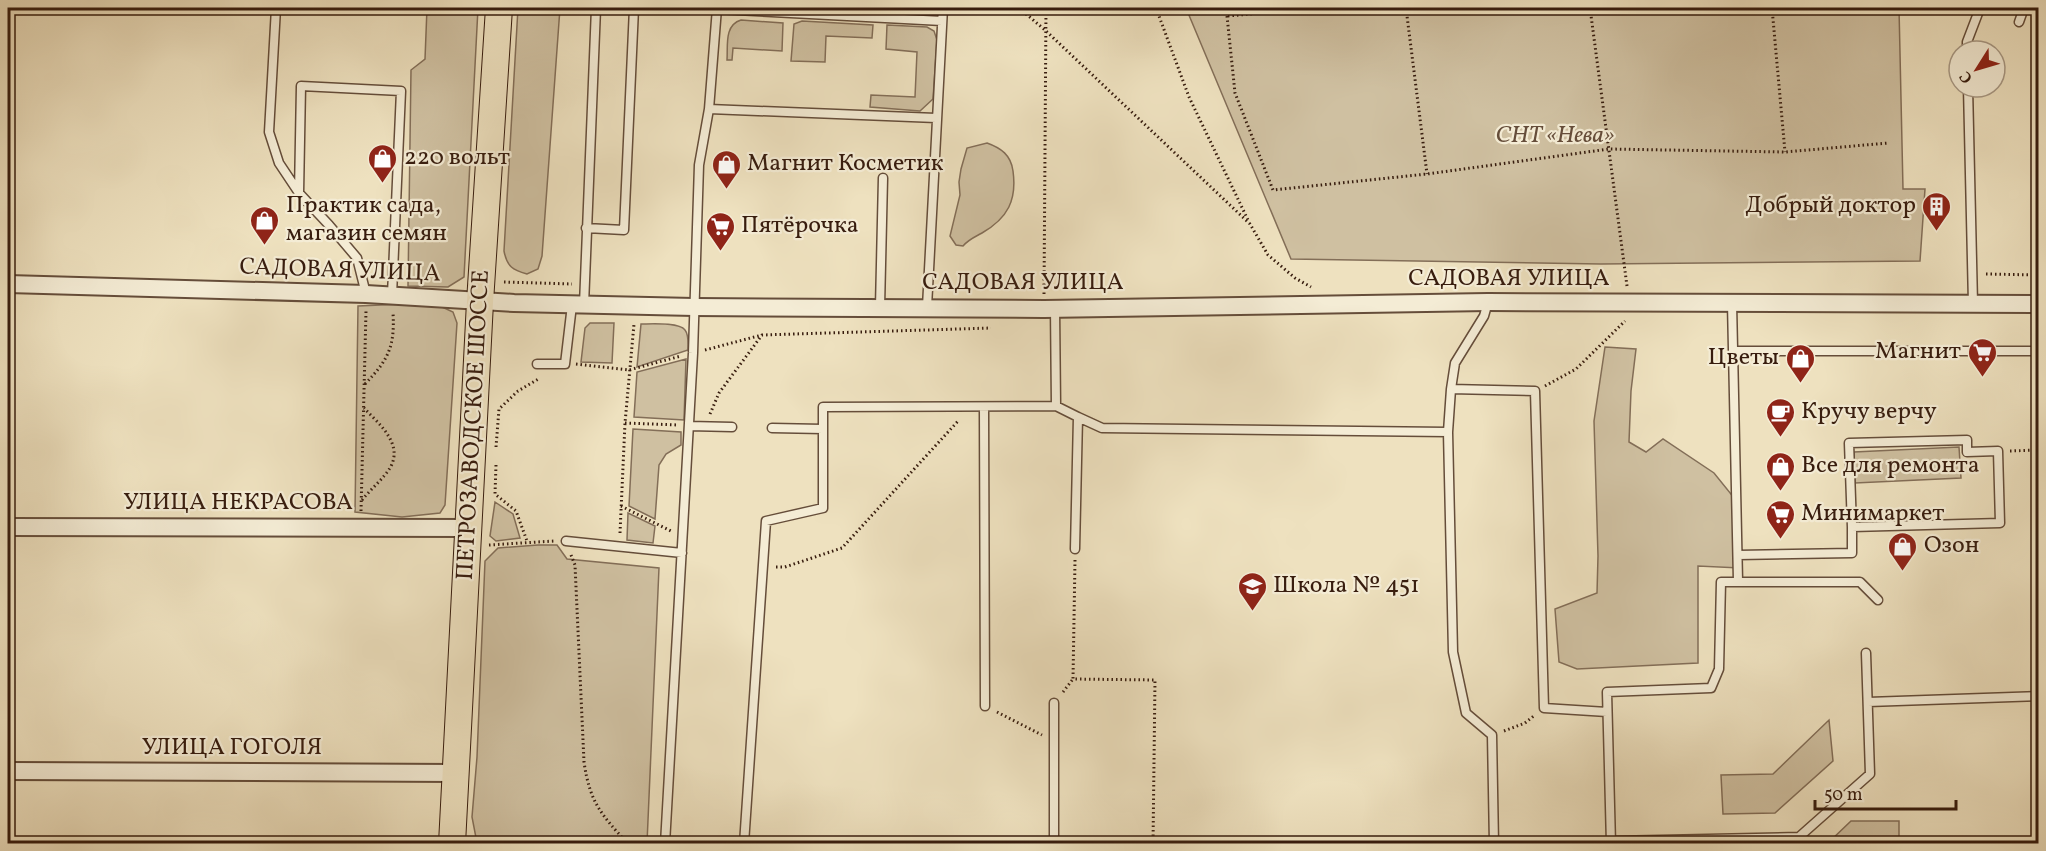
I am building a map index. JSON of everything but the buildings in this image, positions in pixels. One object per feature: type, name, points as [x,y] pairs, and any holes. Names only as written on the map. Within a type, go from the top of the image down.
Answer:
[{"type":"main road","name":"ПЕТРОЗАВОДСКОЕ ШОССЕ","points":[[452,843],[480,302],[499,8]]},
{"type":"street","name":"САДОВАЯ УЛИЦА","points":[[8,284],[366,294],[480,302],[694,307],[1050,309],[1488,302],[2038,304]]},
{"type":"street","name":"УЛИЦА НЕКРАСОВА","points":[[8,527],[468,528]]},
{"type":"street","name":"УЛИЦА ГОГОЛЯ","points":[[8,771],[456,773]]},
{"type":"lane","points":[[276,8],[269,132],[279,163],[299,193],[357,258],[366,294]]},
{"type":"lane","points":[[537,364],[565,364],[578,305],[586,228],[596,8]]},
{"type":"lane","points":[[586,228],[624,230],[634,8]]},
{"type":"lane","points":[[665,843],[693,352],[699,165],[709,109],[717,8],[942,21]]},
{"type":"lane","points":[[927,307],[943,8]]},
{"type":"lane","points":[[1968,39],[1980,8]]},
{"type":"lane","points":[[2019,22],[2024,8]]},
{"type":"lane","points":[[299,193],[301,86],[401,91],[392,295]]},
{"type":"lane","points":[[1968,99],[1973,304]]},
{"type":"lane","points":[[709,109],[936,118]]},
{"type":"lane","points":[[880,307],[883,178]]},
{"type":"lane","points":[[1488,302],[1484,316],[1455,363],[1450,389],[1449,432],[1453,652],[1466,713],[1492,735],[1494,843]]},
{"type":"lane","points":[[1732,303],[1738,581]]},
{"type":"lane","points":[[1050,309],[1056,406]]},
{"type":"lane","points":[[1733,351],[2038,351]]},
{"type":"lane","points":[[1450,389],[1535,391],[1544,708],[1607,712]]},
{"type":"lane","points":[[744,843],[766,521],[823,508],[823,407],[1056,406],[1102,428],[1449,432]]},
{"type":"lane","points":[[984,407],[985,706]]},
{"type":"lane","points":[[1075,549],[1078,417]]},
{"type":"lane","points":[[689,426],[732,427]]},
{"type":"lane","points":[[772,428],[823,429]]},
{"type":"lane","points":[[1738,555],[1852,553],[1849,442],[1967,440],[1967,452],[1998,451],[2000,523],[1852,527]]},
{"type":"lane","points":[[566,541],[682,553]]},
{"type":"lane","points":[[1866,653],[1869,774],[1799,837],[1611,842],[1606,692],[1711,688],[1719,669],[1721,582],[1860,582],[1878,600]]},
{"type":"lane","points":[[1868,702],[2038,696]]},
{"type":"lane","points":[[1054,703],[1054,843]]},
{"type":"path","points":[[1018,8],[1045,30],[1250,224]]},
{"type":"path","points":[[1046,8],[1050,309]]},
{"type":"path","points":[[1156,8],[1190,97],[1250,224],[1268,255],[1295,278],[1315,289]]},
{"type":"path","points":[[1226,8],[1235,93],[1273,190],[1427,174],[1609,149],[1785,152],[1888,143]]},
{"type":"path","points":[[1227,16],[1320,8]]},
{"type":"path","points":[[1406,8],[1427,174]]},
{"type":"path","points":[[1535,391],[1576,369],[1629,317],[1629,302],[1590,8]]},
{"type":"path","points":[[1772,8],[1785,152]]},
{"type":"path","points":[[1972,274],[2038,275]]},
{"type":"path","points":[[361,528],[366,294]]},
{"type":"path","points":[[364,386],[379,370],[394,335],[392,295]]},
{"type":"path","points":[[620,546],[629,370],[635,313]]},
{"type":"path","points":[[704,426],[719,393],[762,335]]},
{"type":"path","points":[[496,453],[500,409],[518,391],[565,364],[629,370],[693,352]]},
{"type":"path","points":[[763,567],[785,567],[842,548],[970,407]]},
{"type":"path","points":[[361,502],[391,466],[394,455],[392,441],[386,431],[363,408]]},
{"type":"path","points":[[626,423],[689,426]]},
{"type":"path","points":[[2016,451],[2038,450]]},
{"type":"path","points":[[496,463],[495,494],[516,511],[527,541]]},
{"type":"path","points":[[621,506],[682,536]]},
{"type":"path","points":[[486,555],[489,545],[527,541],[566,541],[575,565],[584,762],[588,786],[604,817],[628,843]]},
{"type":"path","points":[[1054,703],[1073,679],[1075,549]]},
{"type":"path","points":[[1073,679],[1155,680],[1153,843]]},
{"type":"path","points":[[985,706],[1055,742]]},
{"type":"path","points":[[1492,735],[1525,723]]},
{"type":"green space","points":[[427,8],[478,8],[464,277],[448,287],[408,286],[411,70],[425,59]]},
{"type":"green space","points":[[518,8],[560,8],[542,256],[538,269],[527,274],[511,267],[504,251]]},
{"type":"green space","name":"СНТ «Нева»","points":[[1186,8],[1899,8],[1903,189],[1925,189],[1920,261],[1601,264],[1291,259]]},
{"type":"green space","points":[[741,20],[783,23],[782,51],[733,48],[732,60],[727,60],[729,31]]},
{"type":"green space","points":[[802,21],[873,25],[872,38],[826,36],[825,62],[791,61],[794,24]]},
{"type":"green space","points":[[887,25],[927,27],[934,31],[937,40],[933,99],[920,111],[870,107],[871,95],[915,97],[917,52],[886,49]]},
{"type":"green space","points":[[987,143],[997,147],[1008,156],[1014,181],[1012,199],[1004,214],[991,227],[963,246],[956,245],[950,236],[960,195],[959,182],[967,148]]},
{"type":"green space","points":[[404,304],[440,306],[453,312],[457,323],[445,505],[440,513],[402,517],[355,512],[358,306]]},
{"type":"green space","points":[[590,323],[614,323],[612,363],[581,362],[585,328]]},
{"type":"green space","points":[[641,324],[682,327],[687,334],[688,350],[637,367]]},
{"type":"green space","points":[[1605,347],[1636,349],[1631,391],[1629,442],[1646,452],[1663,439],[1714,473],[1735,499],[1740,568],[1698,566],[1698,663],[1577,669],[1559,662],[1555,609],[1597,593],[1594,421]]},
{"type":"green space","points":[[686,359],[684,420],[634,417],[637,372]]},
{"type":"green space","points":[[633,429],[681,432],[681,445],[666,454],[659,465],[655,519],[629,506]]},
{"type":"green space","points":[[1959,447],[1961,478],[1855,483],[1854,452]]},
{"type":"green space","points":[[495,502],[513,514],[520,538],[496,541],[490,536]]},
{"type":"green space","points":[[628,513],[655,526],[653,543],[627,540]]},
{"type":"green space","points":[[557,545],[567,559],[659,568],[647,843],[477,843],[472,817],[477,757],[485,561],[498,548]]},
{"type":"green space","points":[[1829,720],[1833,761],[1775,813],[1723,814],[1721,775],[1773,774]]},
{"type":"green space","points":[[1851,821],[1899,821],[1899,843],[1828,843]]},
{"type":"place","name":"220 вольт","points":[[383,184]]},
{"type":"place","name":"Магнит Косметик","points":[[726,190]]},
{"type":"place","name":"Добрый доктор","points":[[1937,232]]},
{"type":"place","name":"Практик сада, магазин семян","points":[[265,246]]},
{"type":"place","name":"Пятёрочка","points":[[720,252]]},
{"type":"place","name":"Магнит","points":[[1982,378]]},
{"type":"place","name":"Цветы","points":[[1800,384]]},
{"type":"place","name":"Кручу верчу","points":[[1780,438]]},
{"type":"place","name":"Все для ремонта","points":[[1780,492]]},
{"type":"place","name":"Минимаркет","points":[[1780,540]]},
{"type":"place","name":"Озон","points":[[1903,572]]},
{"type":"place","name":"Школа № 451","points":[[1252,612]]}]
